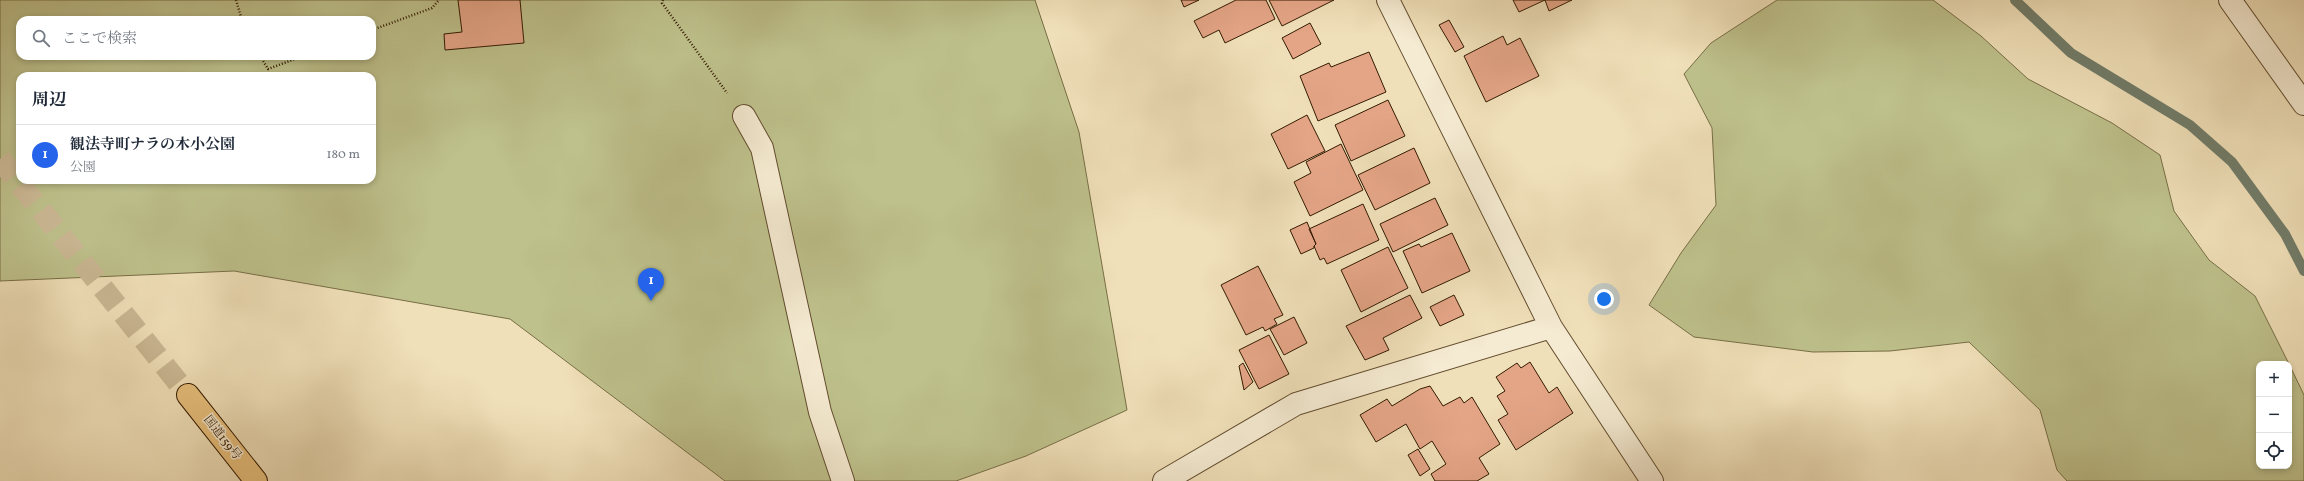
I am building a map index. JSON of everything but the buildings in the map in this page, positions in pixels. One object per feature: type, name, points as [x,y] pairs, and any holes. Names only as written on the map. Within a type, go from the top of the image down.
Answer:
[{"type":"highway","name":"国道159号","points":[[188,395],[256,481]]},
{"type":"street","points":[[1388,0],[1550,327],[1652,481]]},
{"type":"street","points":[[2230,0],[2304,104]]},
{"type":"street","points":[[744,116],[762,148],[820,412],[843,481]]},
{"type":"street","points":[[1164,481],[1296,404],[1550,327]]},
{"type":"path","points":[[236,0],[241,16]]},
{"type":"path","points":[[376,29],[432,8],[439,0]]},
{"type":"path","points":[[662,0],[662,3],[744,116]]},
{"type":"path","points":[[262,60],[268,69],[292,60]]},
{"type":"green space","points":[[0,0],[1035,0],[1079,132],[1127,410],[1026,456],[956,481],[725,481],[510,319],[234,271],[0,281]]},
{"type":"green space","points":[[1777,0],[1933,0],[1981,36],[2028,79],[2112,123],[2160,155],[2174,211],[2209,260],[2255,296],[2288,361],[2256,361],[2256,469],[2292,469],[2292,370],[2304,395],[2304,481],[2067,481],[2057,470],[2040,410],[1969,342],[1890,351],[1813,352],[1694,337],[1649,305],[1681,253],[1716,205],[1712,128],[1684,74],[1711,43]]},
{"type":"waterway","points":[[2015,0],[2071,53],[2190,125],[2232,162],[2285,234],[2304,271]]},
{"type":"tunnel","points":[[0,159],[16,179]]},
{"type":"tunnel","points":[[20,184],[188,395]]},
{"type":"place","name":"観法寺町ナラの木小公園","points":[[651,301]]}]
